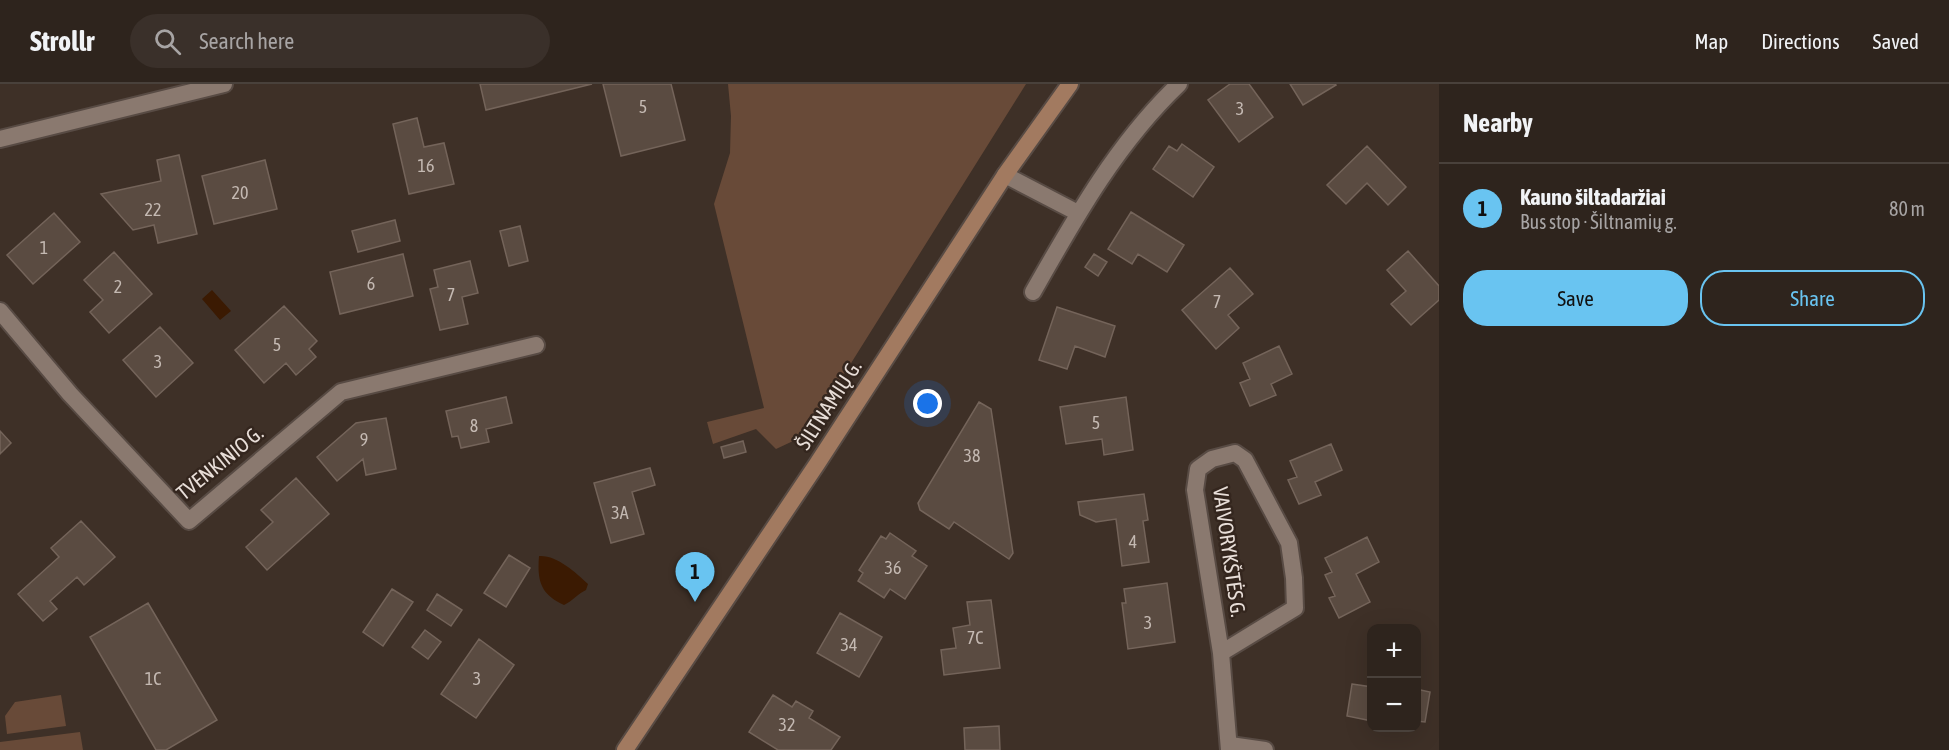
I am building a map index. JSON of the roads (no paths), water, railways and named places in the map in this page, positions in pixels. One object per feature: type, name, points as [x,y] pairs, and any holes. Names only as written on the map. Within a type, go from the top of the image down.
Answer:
[{"type":"main road","name":"ŠILTNAMIŲ G.","points":[[625,750],[824,454],[1005,175],[1070,84]]},
{"type":"street","points":[[0,139],[224,84]]},
{"type":"street","points":[[1033,292],[1078,213],[1155,107],[1179,84]]},
{"type":"street","points":[[1005,175],[1078,213]]},
{"type":"street","name":"TVENKINIO G.","points":[[0,311],[70,394],[189,521],[340,392],[536,345]]},
{"type":"street","name":"VAIVORYKŠTĖS G.","points":[[1221,653],[1295,608],[1289,543],[1245,460],[1235,453],[1212,459],[1198,469],[1195,490],[1221,653],[1230,747],[1265,750]]},
{"type":"place","name":"Kauno šiltadaržiai","points":[[695,602]]}]
